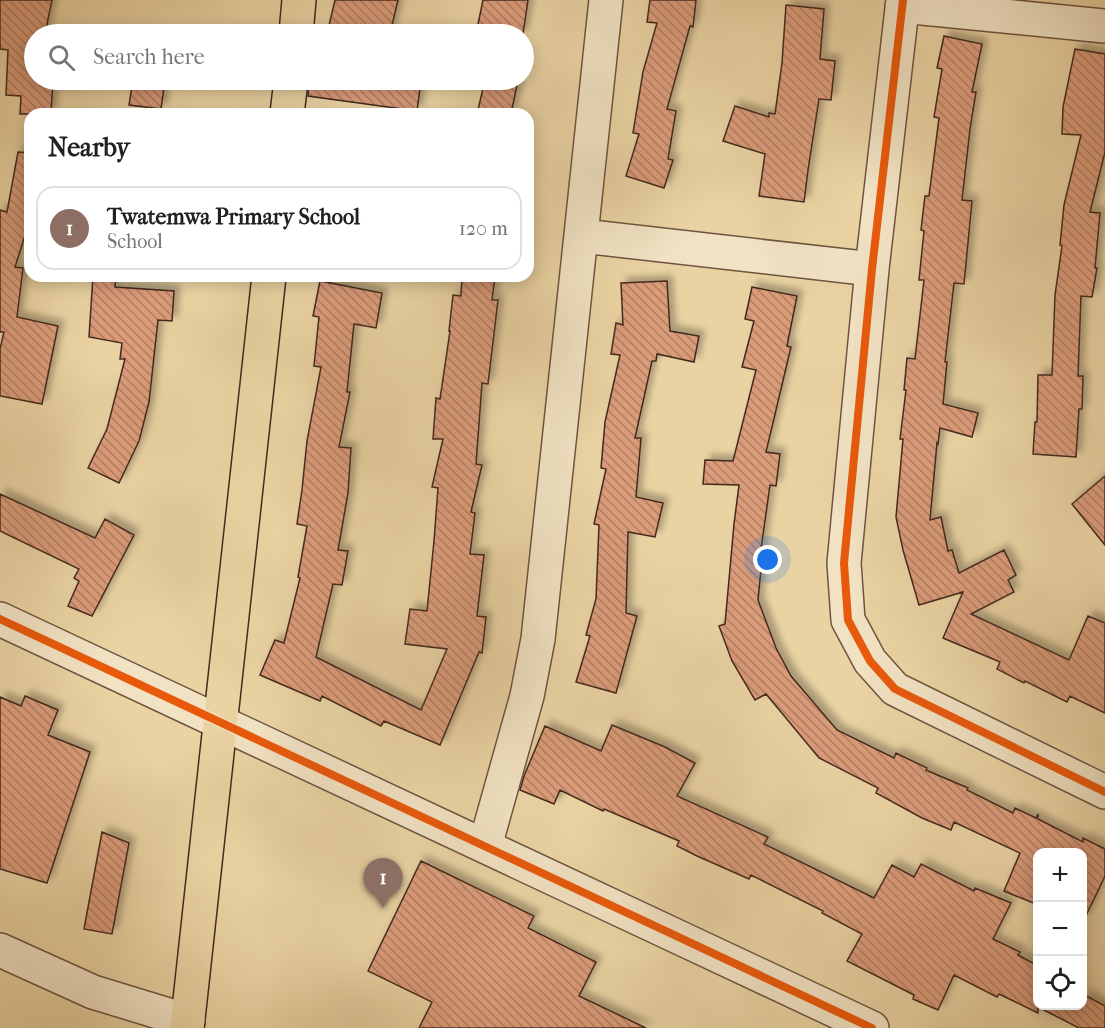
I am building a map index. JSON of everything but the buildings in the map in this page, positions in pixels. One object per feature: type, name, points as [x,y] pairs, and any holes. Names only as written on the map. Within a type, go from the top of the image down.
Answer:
[{"type":"main road","points":[[297,24],[299,0]]},
{"type":"main road","points":[[288,108],[290,90]]},
{"type":"main road","points":[[187,1024],[268,282]]},
{"type":"street","points":[[485,846],[527,696],[538,639],[606,0]]},
{"type":"street","points":[[1105,26],[903,3],[872,269],[844,563],[848,620],[870,661],[895,689],[1105,792]]},
{"type":"street","points":[[582,236],[872,269]]},
{"type":"street","points":[[0,619],[872,1028]]},
{"type":"street","points":[[0,950],[93,992],[187,1024]]},
{"type":"cycle path","points":[[903,0],[872,269],[844,563],[848,620],[870,661],[895,689],[1105,792]]},
{"type":"cycle path","points":[[0,619],[872,1028]]},
{"type":"place","name":"Twatemwa Primary School","points":[[383,908]]}]
